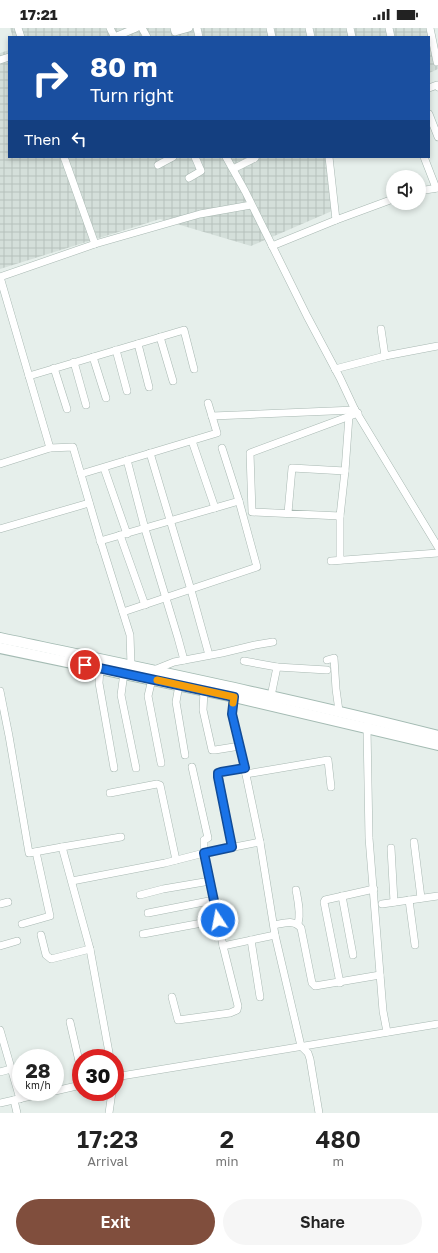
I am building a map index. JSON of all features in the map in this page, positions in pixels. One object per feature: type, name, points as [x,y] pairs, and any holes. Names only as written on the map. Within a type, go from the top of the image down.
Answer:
[{"type":"street","points":[[110,28],[114,36],[117,36],[136,28]]},
{"type":"street","points":[[175,32],[189,28]]},
{"type":"street","points":[[430,28],[437,62]]},
{"type":"street","points":[[430,117],[438,137]]},
{"type":"street","points":[[64,158],[95,244]]},
{"type":"street","points":[[158,165],[171,158]]},
{"type":"street","points":[[189,178],[201,171],[195,158]]},
{"type":"street","points":[[227,158],[252,205],[356,411],[438,547]]},
{"type":"street","points":[[233,169],[253,158]]},
{"type":"street","points":[[330,158],[336,220]]},
{"type":"street","points":[[424,158],[437,188],[426,190]]},
{"type":"street","points":[[272,246],[386,202]]},
{"type":"street","points":[[50,448],[0,277],[95,244],[200,214],[252,205]]},
{"type":"street","points":[[381,329],[385,356]]},
{"type":"street","points":[[29,376],[184,330],[194,369]]},
{"type":"street","points":[[160,337],[173,381]]},
{"type":"street","points":[[138,344],[149,387]]},
{"type":"street","points":[[335,369],[385,356],[438,346]]},
{"type":"street","points":[[116,350],[126,391]]},
{"type":"street","points":[[93,357],[106,398]]},
{"type":"street","points":[[74,362],[86,405]]},
{"type":"street","points":[[54,368],[67,409]]},
{"type":"street","points":[[81,474],[217,433],[208,403]]},
{"type":"street","points":[[212,416],[356,411]]},
{"type":"street","points":[[340,516],[252,512],[250,453],[350,416],[356,411]]},
{"type":"street","points":[[340,560],[340,516],[350,416]]},
{"type":"street","points":[[192,440],[215,508]]},
{"type":"street","points":[[0,464],[50,448],[74,447],[100,541],[130,635],[128,669],[122,695],[136,768]]},
{"type":"street","points":[[123,612],[257,567],[239,501],[222,448]]},
{"type":"street","points":[[150,453],[209,656]]},
{"type":"street","points":[[127,460],[145,529],[184,660]]},
{"type":"street","points":[[104,468],[145,605]]},
{"type":"street","points":[[288,513],[292,468],[345,471]]},
{"type":"street","points":[[100,541],[239,501]]},
{"type":"street","points":[[0,529],[89,503]]},
{"type":"street","points":[[331,561],[438,553]]},
{"type":"street","points":[[0,638],[128,669],[369,723],[438,736]]},
{"type":"street","points":[[161,763],[148,696],[153,674],[174,662],[273,642]]},
{"type":"street","points":[[0,648],[100,668],[128,669]]},
{"type":"street","points":[[327,660],[334,658],[339,711]]},
{"type":"street","points":[[244,661],[277,667],[327,670]]},
{"type":"street","points":[[271,696],[277,667]]},
{"type":"street","points":[[100,668],[99,683],[114,768]]},
{"type":"street","points":[[153,674],[179,686],[204,690],[271,696],[339,711],[369,723],[438,745]]},
{"type":"street","points":[[179,686],[176,702],[185,755]]},
{"type":"street","points":[[204,690],[202,710],[212,750],[240,746]]},
{"type":"street","points":[[0,691],[29,853],[121,837]]},
{"type":"street","points":[[235,693],[232,714],[260,842],[275,935],[301,1046],[308,1053],[310,1059],[319,1113]]},
{"type":"street","points":[[369,723],[370,838],[383,1011],[387,1032]]},
{"type":"street","points":[[232,847],[218,773],[328,760],[332,787]]},
{"type":"street","points":[[172,997],[178,1020],[230,1013],[237,1010],[238,1006],[223,946],[204,853],[204,840],[208,838],[192,767]]},
{"type":"street","points":[[110,793],[157,784],[160,785],[176,860]]},
{"type":"street","points":[[72,881],[260,842]]},
{"type":"street","points":[[414,842],[421,898]]},
{"type":"street","points":[[62,847],[90,949],[108,1049]]},
{"type":"street","points":[[391,848],[394,902]]},
{"type":"street","points":[[22,924],[50,916],[36,852]]},
{"type":"street","points":[[140,895],[163,889],[210,881]]},
{"type":"street","points":[[340,983],[324,902],[325,900],[374,889]]},
{"type":"street","points":[[296,890],[300,917],[298,924]]},
{"type":"street","points":[[342,896],[353,955]]},
{"type":"street","points":[[382,904],[438,896]]},
{"type":"street","points":[[148,913],[214,900]]},
{"type":"street","points":[[409,900],[415,945]]},
{"type":"street","points":[[0,904],[8,902]]},
{"type":"street","points":[[143,934],[218,920]]},
{"type":"street","points":[[274,925],[292,922],[298,924],[301,928],[312,982],[315,986],[380,976]]},
{"type":"street","points":[[41,935],[46,955],[51,959],[90,949]]},
{"type":"street","points":[[223,946],[275,935]]},
{"type":"street","points":[[251,940],[260,997]]},
{"type":"street","points":[[0,946],[17,941]]},
{"type":"street","points":[[70,1022],[76,1049]]},
{"type":"street","points":[[124,1076],[438,1024]]},
{"type":"street","points":[[0,1030],[12,1074]]},
{"type":"street","points":[[0,1072],[11,1069]]},
{"type":"street","points":[[0,1103],[12,1101]]},
{"type":"street","points":[[17,1101],[17,1113]]},
{"type":"street","points":[[109,1113],[111,1101]]},
{"type":"shaded area","points":[[10,28],[431,28],[438,69],[430,73],[430,36],[13,36]]},
{"type":"shaded area","points":[[8,50],[8,158],[326,158],[332,211],[251,246],[160,219],[0,269],[0,53]]},
{"type":"slow traffic","points":[[157,680],[234,697],[233,703]]},
{"type":"route","points":[[85,665],[234,697],[232,714],[245,768],[218,773],[232,847],[204,853],[218,920]]}]
